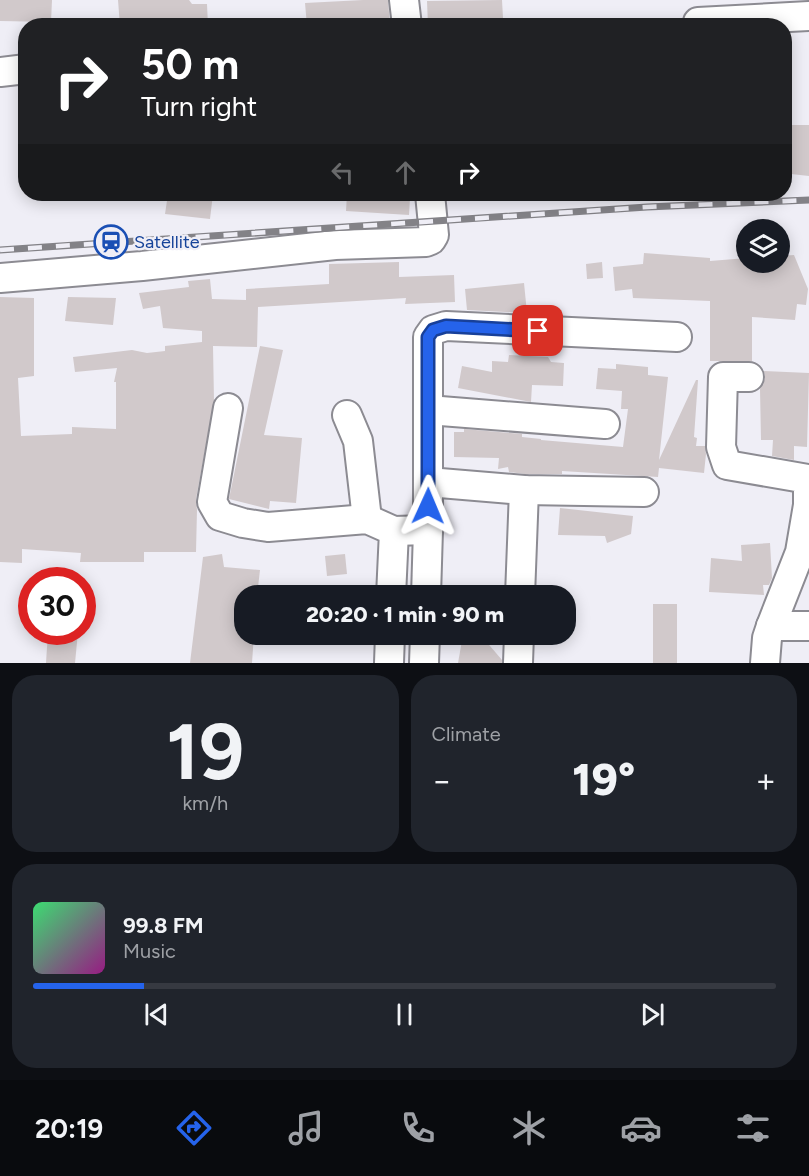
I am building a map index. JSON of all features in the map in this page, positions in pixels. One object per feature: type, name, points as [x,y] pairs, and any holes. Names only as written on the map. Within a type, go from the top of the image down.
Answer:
[{"type":"street","points":[[404,0],[405,18]]},
{"type":"street","points":[[772,18],[809,16]]},
{"type":"street","points":[[0,72],[18,70]]},
{"type":"street","points":[[0,278],[141,266],[335,245],[426,242],[434,235],[431,201]]},
{"type":"street","points":[[426,585],[428,337],[433,330],[439,327],[677,338]]},
{"type":"street","points":[[749,377],[723,377],[721,447],[727,465],[808,479],[808,504],[800,552],[767,638],[765,663]]},
{"type":"street","points":[[228,408],[212,502],[220,516],[268,527],[367,519],[394,531],[428,530]]},
{"type":"street","points":[[428,410],[605,424]]},
{"type":"street","points":[[347,415],[358,441],[367,519]]},
{"type":"street","points":[[428,482],[524,490],[644,492]]},
{"type":"street","points":[[520,585],[524,490]]},
{"type":"street","points":[[392,585],[394,531]]},
{"type":"street","points":[[771,626],[809,626]]},
{"type":"street","points":[[389,663],[390,645]]},
{"type":"street","points":[[424,663],[425,645]]},
{"type":"street","points":[[518,663],[519,645]]},
{"type":"building","points":[[0,0],[52,0],[51,18],[18,18],[18,21],[0,21]]},
{"type":"building","points":[[118,0],[189,0],[192,4],[207,4],[208,18],[119,18]]},
{"type":"building","points":[[388,0],[389,18],[306,18],[305,3]]},
{"type":"building","points":[[502,0],[503,18],[428,18],[427,1]]},
{"type":"building","points":[[792,125],[809,125],[809,176],[792,174]]},
{"type":"building","points":[[167,201],[212,201],[210,219],[165,214]]},
{"type":"building","points":[[347,201],[410,201],[409,215],[346,211]]},
{"type":"building","points":[[644,253],[710,258],[710,261],[736,259],[736,273],[790,273],[790,255],[794,255],[808,289],[806,305],[797,304],[795,320],[752,317],[752,361],[710,361],[710,301],[633,298],[632,289],[615,291],[613,267],[643,264]]},
{"type":"building","points":[[399,262],[399,277],[454,275],[455,302],[405,304],[406,298],[258,307],[257,347],[213,346],[214,401],[196,499],[196,552],[144,552],[144,562],[80,562],[81,553],[22,549],[22,563],[0,562],[0,297],[34,298],[34,376],[18,378],[21,436],[72,434],[72,427],[116,429],[116,382],[114,382],[117,368],[75,372],[73,357],[132,350],[147,353],[165,351],[165,346],[202,342],[202,331],[163,328],[160,306],[143,309],[139,293],[189,287],[188,281],[210,279],[212,299],[246,300],[246,289],[329,284],[329,264]]},
{"type":"building","points":[[602,262],[603,278],[587,279],[586,264]]},
{"type":"building","points":[[524,283],[527,313],[467,310],[465,289]]},
{"type":"building","points":[[68,297],[116,298],[113,325],[65,321]]},
{"type":"building","points":[[260,346],[283,350],[264,435],[302,438],[296,503],[270,501],[269,509],[229,499]]},
{"type":"building","points":[[509,355],[548,357],[551,362],[564,363],[563,386],[532,385],[531,402],[458,388],[462,366],[492,372],[492,361],[508,362]]},
{"type":"building","points":[[616,364],[648,367],[648,375],[668,377],[659,460],[698,380],[694,437],[697,438],[696,446],[705,446],[704,473],[659,468],[658,477],[562,471],[562,474],[525,474],[509,472],[508,467],[498,469],[499,458],[454,457],[454,432],[464,432],[464,429],[522,434],[522,437],[541,440],[623,447],[628,409],[621,409],[622,391],[596,389],[598,368],[616,369]]},
{"type":"building","points":[[764,371],[809,373],[807,447],[794,446],[794,460],[772,456],[773,440],[761,440],[760,389],[765,378]]},
{"type":"building","points":[[560,508],[633,516],[631,534],[607,543],[605,536],[558,535]]},
{"type":"building","points":[[770,543],[772,578],[769,585],[763,585],[764,595],[709,592],[711,558],[742,561],[741,545]]},
{"type":"building","points":[[222,554],[224,567],[260,570],[258,585],[234,585],[234,645],[253,645],[252,663],[190,663],[203,557]]},
{"type":"building","points":[[345,554],[347,574],[327,576],[325,556]]},
{"type":"building","points":[[653,604],[677,604],[677,663],[653,663]]},
{"type":"building","points":[[47,645],[77,645],[75,663],[46,663]]},
{"type":"building","points":[[461,645],[489,645],[502,660],[502,663],[458,663]]},
{"type":"railway","points":[[792,201],[809,200]]},
{"type":"railway","points":[[0,250],[647,207],[786,201]]},
{"type":"place","name":"Satellite","points":[[111,242]]},
{"type":"route","points":[[428,506],[428,337],[433,330],[446,326],[538,331]]}]
